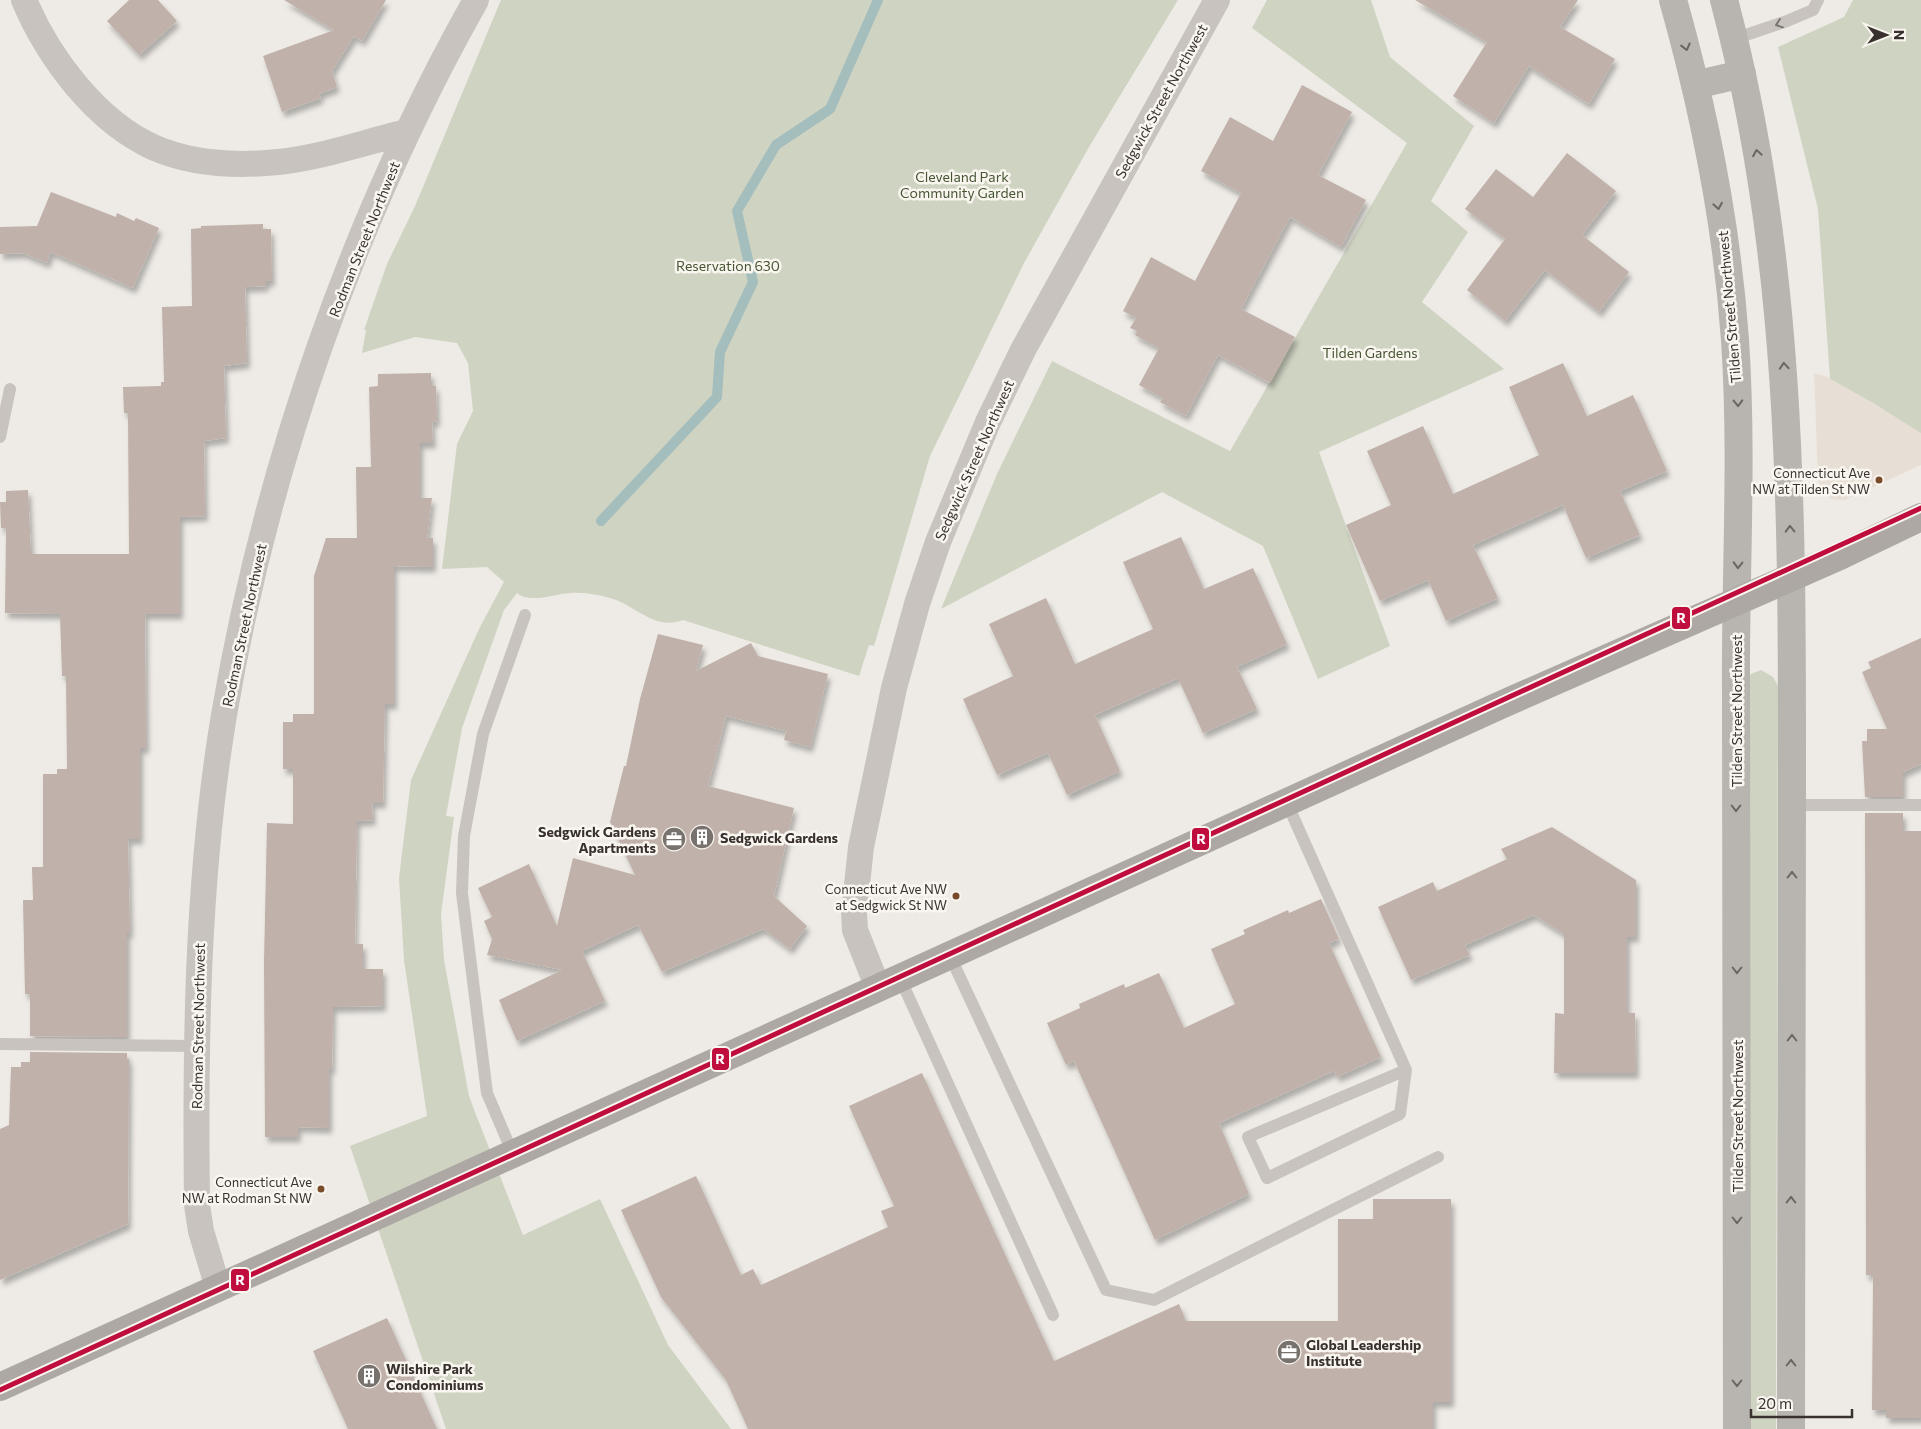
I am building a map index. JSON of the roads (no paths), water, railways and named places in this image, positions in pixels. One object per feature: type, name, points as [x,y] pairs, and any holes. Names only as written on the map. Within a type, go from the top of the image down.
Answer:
[{"type":"main road","points":[[0,1387],[1287,803],[1737,602],[1921,517]]},
{"type":"street","points":[[24,0],[50,52],[72,80],[110,118],[154,147],[206,161],[261,164],[297,160],[407,132]]},
{"type":"street","name":"Rodman Street Northwest","points":[[218,1288],[201,1231],[197,1205],[196,1046],[199,957],[215,785],[224,716],[252,579],[288,444],[310,378],[356,254],[407,132],[435,73],[476,0]]},
{"type":"street","name":"Sedgwick Street Northwest","points":[[889,983],[855,930],[854,913],[861,847],[894,688],[935,551],[959,488],[1023,350],[1217,0]]},
{"type":"street","name":"Tilden Street Northwest","points":[[1673,0],[1695,85],[1720,217],[1735,341],[1739,483],[1737,602],[1737,1429]]},
{"type":"street","points":[[1724,0],[1742,74],[1763,188],[1781,329],[1787,423],[1791,577],[1792,805],[1791,1429]]},
{"type":"street","points":[[1695,85],[1742,74]]},
{"type":"lane","points":[[1734,39],[1787,22],[1813,10],[1818,0]]},
{"type":"lane","points":[[0,437],[10,389]]},
{"type":"lane","points":[[513,1154],[487,1092],[462,894],[464,836],[482,734],[525,615]]},
{"type":"lane","points":[[1287,803],[1406,1070],[1400,1114],[1267,1178],[1248,1137],[1406,1070]]},
{"type":"lane","points":[[1792,805],[1921,806]]},
{"type":"lane","points":[[950,956],[1106,1290],[1154,1300],[1438,1157]]},
{"type":"lane","points":[[889,983],[1053,1315]]},
{"type":"lane","points":[[0,1044],[196,1046]]},
{"type":"waterway","points":[[601,521],[717,397],[720,352],[753,282],[737,211],[776,145],[830,109],[878,0]]},
{"type":"place","name":"Connecticut Ave NW at Tilden St NW","points":[[1879,480]]},
{"type":"place","name":"Sedgwick Gardens","points":[[702,837]]},
{"type":"place","name":"Sedgwick Gardens Apartments","points":[[674,839]]},
{"type":"place","name":"Connecticut Ave NW at Sedgwick St NW","points":[[956,896]]},
{"type":"place","name":"Connecticut Ave NW at Rodman St NW","points":[[321,1189]]},
{"type":"place","name":"Global Leadership Institute","points":[[1289,1352]]},
{"type":"place","name":"Wilshire Park Condominiums","points":[[369,1376]]},
{"type":"park label","name":"Cleveland Park Community Garden","points":[[962,184]]},
{"type":"park label","name":"Reservation 630","points":[[728,265]]},
{"type":"park label","name":"Tilden Gardens","points":[[1370,352]]}]
